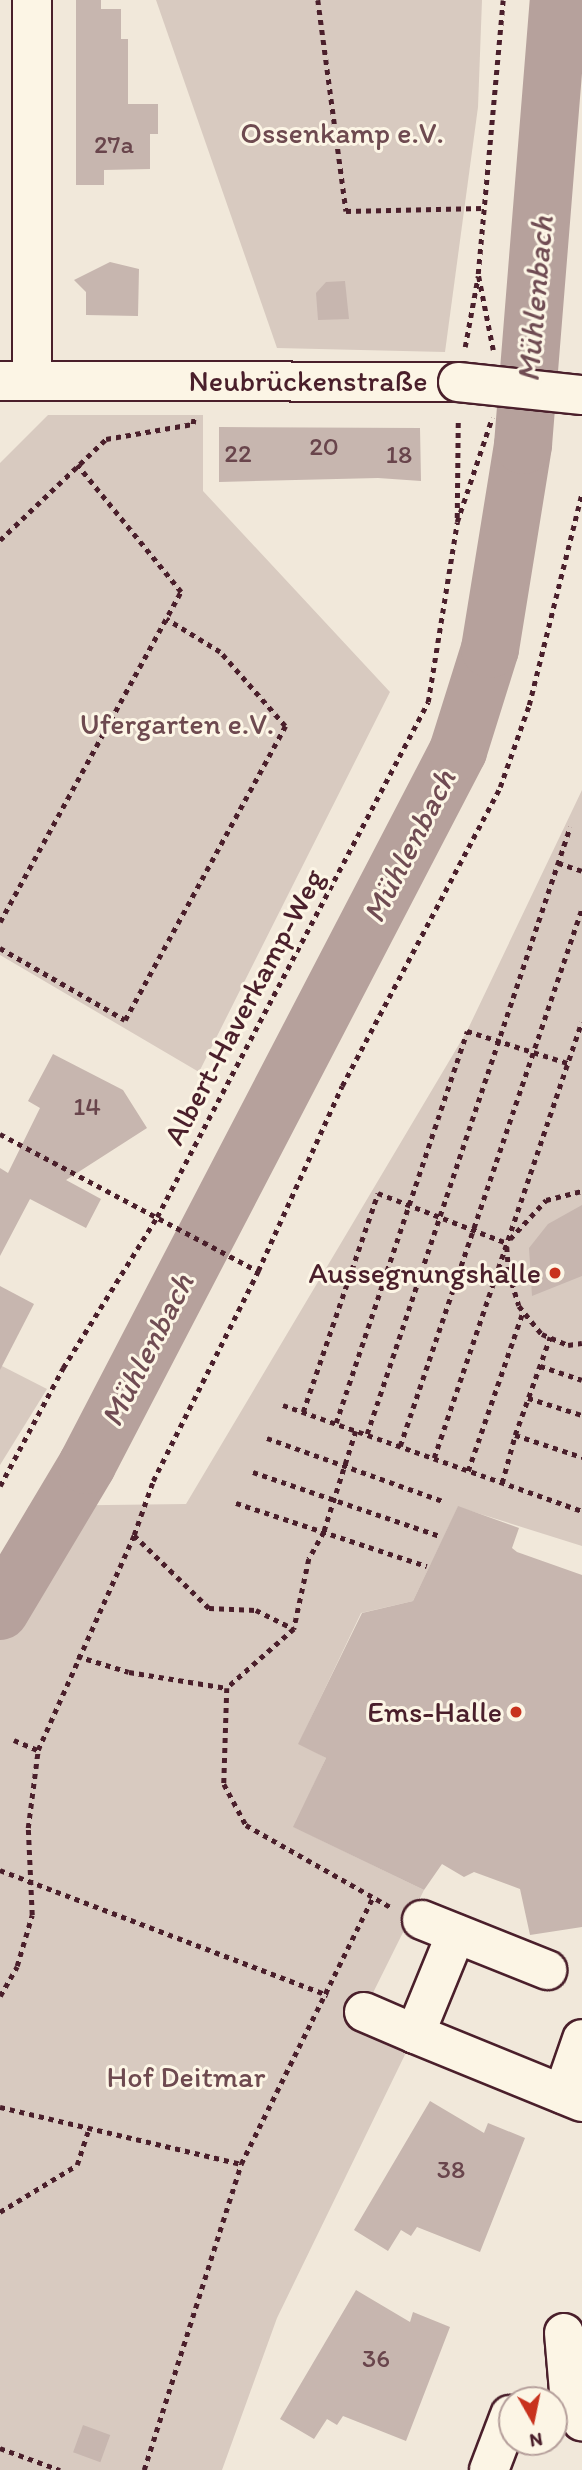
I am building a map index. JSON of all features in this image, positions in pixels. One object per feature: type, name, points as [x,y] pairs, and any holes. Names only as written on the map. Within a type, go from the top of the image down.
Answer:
[{"type":"street","name":"Neubrückenstraße","points":[[32,0],[16,381],[458,382],[582,395]]},
{"type":"street","points":[[415,2034],[425,1921],[547,1969]]},
{"type":"street","points":[[364,2011],[573,2098],[582,2039]]},
{"type":"street","points":[[564,2333],[569,2391],[582,2421]]},
{"type":"street","points":[[489,2470],[498,2446]]},
{"type":"path","points":[[318,0],[346,211],[483,208]]},
{"type":"path","points":[[485,307],[478,274],[503,0]]},
{"type":"path","name":"Albert-Haverkamp-Weg","points":[[0,1486],[63,1368],[157,1217],[428,702],[457,522],[458,382],[478,274]]},
{"type":"path","points":[[0,540],[106,439],[193,424],[197,380]]},
{"type":"path","points":[[0,922],[181,592],[77,465]]},
{"type":"path","points":[[0,1996],[27,1940],[33,1883],[29,1828],[38,1750],[77,1656],[134,1535],[153,1481],[258,1272],[342,1086],[499,787],[529,705],[582,492]]},
{"type":"path","points":[[0,948],[125,1020],[285,726],[220,652],[166,619]]},
{"type":"path","points":[[367,1434],[570,827]]},
{"type":"path","points":[[558,863],[582,871]]},
{"type":"path","points":[[400,1446],[582,908]]},
{"type":"path","points":[[434,1458],[582,1022]]},
{"type":"path","points":[[336,1423],[467,1031],[534,1050],[568,1063]]},
{"type":"path","points":[[0,1134],[258,1272]]},
{"type":"path","points":[[582,1191],[546,1200],[507,1243],[509,1273],[523,1311],[550,1337],[568,1345],[582,1343]]},
{"type":"path","points":[[303,1412],[378,1193],[410,1203],[507,1243]]},
{"type":"path","points":[[468,1471],[523,1311]]},
{"type":"path","points":[[502,1483],[515,1435],[550,1337]]},
{"type":"path","points":[[540,1366],[582,1380]]},
{"type":"path","points":[[528,1398],[582,1415]]},
{"type":"path","points":[[283,1405],[582,1510]]},
{"type":"path","points":[[356,1431],[324,1532],[309,1559],[294,1629],[227,1688],[224,1784],[246,1825],[372,1899],[425,1921]]},
{"type":"path","points":[[515,1435],[582,1457]]},
{"type":"path","points":[[267,1438],[443,1501]]},
{"type":"path","points":[[253,1472],[440,1536]]},
{"type":"path","points":[[236,1503],[427,1566]]},
{"type":"path","points":[[134,1535],[209,1608],[256,1610],[294,1629]]},
{"type":"path","points":[[77,1656],[129,1672],[227,1688]]},
{"type":"path","points":[[14,1740],[38,1750]]},
{"type":"path","points":[[0,1870],[364,2011]]},
{"type":"path","points":[[144,2470],[241,2164],[327,1995],[372,1899]]},
{"type":"path","points":[[0,2107],[241,2164]]},
{"type":"path","points":[[0,2213],[76,2165],[89,2128]]},
{"type":"path","points":[[0,2448],[60,2470]]},
{"type":"green space","name":"Ossenkamp e.V.","points":[[156,0],[482,0],[478,107],[445,352],[277,348]]},
{"type":"green space","name":"Ufergarten e.V.","points":[[48,415],[203,415],[203,491],[390,692],[199,1072],[0,955],[0,463]]},
{"type":"green space","name":"Hof Deitmar","points":[[582,790],[582,1546],[458,1507],[413,1601],[361,1613],[299,1743],[326,1758],[294,1827],[424,1890],[362,2015],[415,2034],[277,2318],[222,2470],[0,2470],[0,1561],[29,1506],[186,1504],[467,1031]]},
{"type":"green space","points":[[0,1365],[47,1389],[0,1465]]},
{"type":"building","points":[[76,0],[101,0],[101,9],[121,9],[121,39],[128,39],[128,104],[158,104],[158,134],[150,134],[150,169],[104,170],[104,185],[76,185]]},
{"type":"building","points":[[110,262],[139,269],[138,316],[86,315],[86,292],[74,280]]},
{"type":"building","points":[[345,281],[349,319],[318,320],[316,293],[326,282]]},
{"type":"building","points":[[219,427],[420,428],[421,481],[378,478],[219,482]]},
{"type":"building","points":[[53,1054],[123,1090],[147,1128],[66,1180],[101,1199],[86,1228],[30,1199],[0,1256],[0,1168],[8,1173],[40,1108],[28,1101]]},
{"type":"building","name":"Aussegnungshalle","points":[[582,1205],[582,1276],[532,1296],[529,1248],[548,1224]]},
{"type":"building","points":[[0,1286],[34,1304],[0,1370]]},
{"type":"building","points":[[458,1506],[519,1528],[512,1548],[517,1552],[582,1575],[582,1927],[530,1935],[520,1889],[474,1872],[464,1877],[442,1864],[424,1890],[293,1827],[326,1758],[298,1744],[362,1613],[413,1601]]},
{"type":"building","points":[[430,2101],[484,2133],[488,2123],[525,2138],[480,2252],[417,2227],[411,2236],[401,2230],[388,2251],[354,2230]]},
{"type":"building","points":[[356,2290],[410,2322],[413,2312],[450,2327],[406,2441],[343,2416],[337,2425],[327,2419],[314,2439],[280,2419]]},
{"type":"building","points":[[83,2425],[110,2435],[100,2462],[73,2452]]},
{"type":"waterway","name":"Mühlenbach","points":[[0,1611],[87,1465],[458,751],[490,649],[523,445],[559,0]]},
{"type":"place","name":"Aussegnungshalle","points":[[555,1273]]},
{"type":"place","name":"Ems-Halle","points":[[516,1712]]}]
